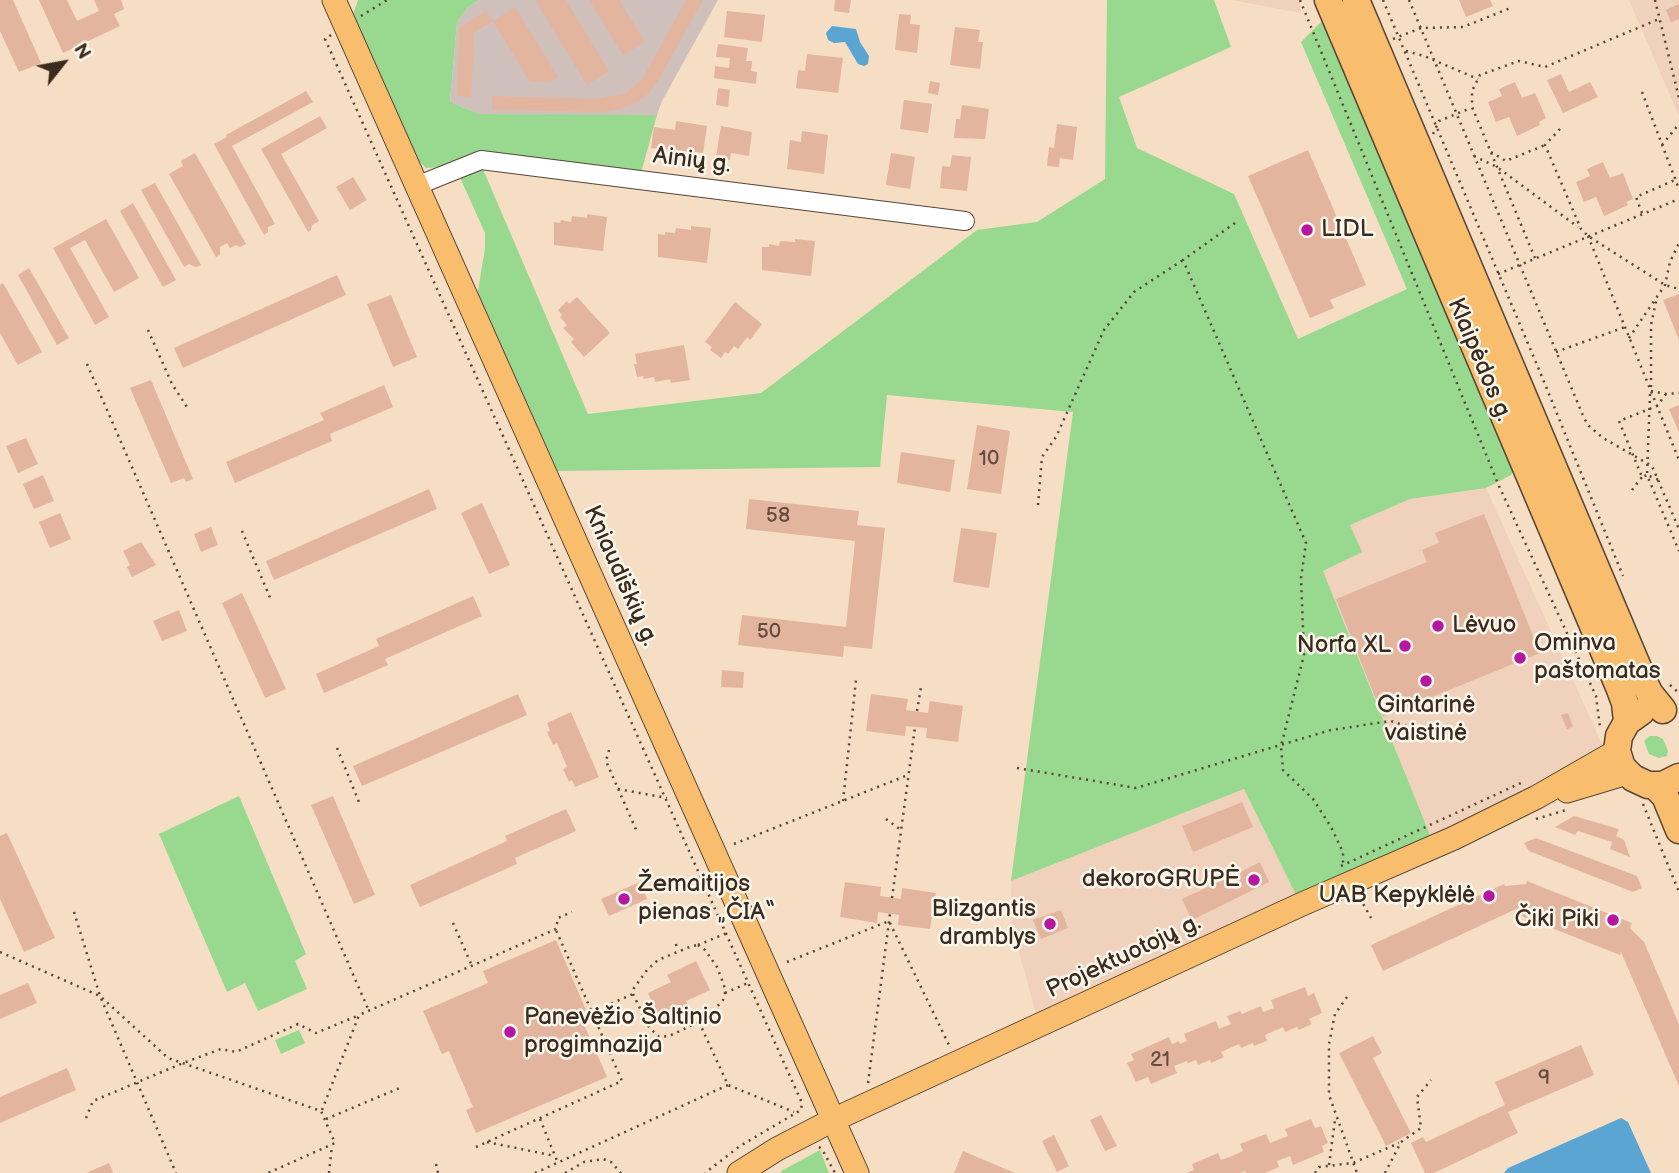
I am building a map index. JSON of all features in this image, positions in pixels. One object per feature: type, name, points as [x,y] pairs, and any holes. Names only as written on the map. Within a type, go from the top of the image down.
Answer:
[{"type":"highway","name":"Klaipėdos g.","points":[[1353,6],[1650,694],[1675,715]]},
{"type":"highway","name":"Klaipėdos g.","points":[[1353,6],[1619,687],[1625,703],[1627,722]]},
{"type":"highway","name":"Klaipėdos g.","points":[[1627,722],[1639,712],[1655,709],[1675,715]]},
{"type":"highway","points":[[1627,722],[1619,736],[1622,762],[1640,782],[1657,787],[1665,796],[1679,830]]},
{"type":"main road","name":"Kniaudiškių g.","points":[[335,0],[857,1173]]},
{"type":"main road","name":"Projektuotojų g.","points":[[739,1173],[832,1120],[1300,905],[1454,838],[1536,808],[1622,762]]},
{"type":"street","name":"Ainių g.","points":[[416,186],[481,160],[965,221]]},
{"type":"path","points":[[374,0],[377,6]]},
{"type":"path","points":[[362,15],[387,0]]},
{"type":"path","points":[[1300,0],[1499,486],[1596,696],[1601,730]]},
{"type":"path","points":[[1409,0],[1589,426],[1651,466],[1679,528]]},
{"type":"path","points":[[1655,0],[1679,98]]},
{"type":"path","points":[[1353,6],[1405,51],[1424,56],[1478,79]]},
{"type":"path","points":[[1421,28],[1463,27],[1513,7]]},
{"type":"path","points":[[1535,258],[1472,107],[1472,91],[1480,75],[1519,61],[1545,66],[1659,19]]},
{"type":"path","points":[[326,38],[802,1102],[801,1110],[740,1146],[705,1173]]},
{"type":"path","points":[[1405,51],[1596,505],[1624,579]]},
{"type":"path","points":[[1642,92],[1679,189]]},
{"type":"path","points":[[1430,139],[1439,121],[1472,107]]},
{"type":"path","points":[[1662,145],[1679,124]]},
{"type":"path","points":[[1490,152],[1507,161],[1545,145],[1560,129]]},
{"type":"path","points":[[1545,145],[1581,229]]},
{"type":"path","points":[[1435,152],[1447,153]]},
{"type":"path","points":[[1474,156],[1497,167],[1588,236],[1665,285],[1679,289]]},
{"type":"path","points":[[1643,214],[1636,197],[1675,180]]},
{"type":"path","points":[[1498,274],[1679,199]]},
{"type":"path","points":[[1038,505],[1042,457],[1056,437],[1104,330],[1134,292],[1235,223]]},
{"type":"path","points":[[1588,236],[1679,460]]},
{"type":"path","points":[[1629,338],[1665,285],[1670,262],[1679,243]]},
{"type":"path","points":[[1182,260],[1306,543],[1301,578],[1304,655],[1281,746],[1283,770],[1313,799],[1331,827],[1343,852],[1343,865]]},
{"type":"path","points":[[1632,490],[1644,476],[1646,463],[1651,390],[1651,325],[1657,297]]},
{"type":"path","points":[[1556,352],[1625,327]]},
{"type":"path","points":[[148,330],[172,384],[187,407]]},
{"type":"path","points":[[87,364],[369,1012]]},
{"type":"path","points":[[1651,390],[1666,394],[1679,393]]},
{"type":"path","points":[[1666,394],[1657,406],[1619,421],[1679,551]]},
{"type":"path","points":[[1644,476],[1659,480]]},
{"type":"path","points":[[242,531],[271,600]]},
{"type":"path","points":[[844,801],[856,680]]},
{"type":"path","points":[[917,711],[920,687]]},
{"type":"path","points":[[1017,768],[1136,788],[1343,728],[1391,721],[1406,726]]},
{"type":"path","points":[[892,898],[915,727]]},
{"type":"path","points":[[337,748],[359,802]]},
{"type":"path","points":[[609,750],[606,761],[636,832]]},
{"type":"path","points":[[734,844],[908,775]]},
{"type":"path","points":[[1657,787],[1642,803],[1679,892]]},
{"type":"path","points":[[618,789],[667,798]]},
{"type":"path","points":[[1536,808],[1567,809]]},
{"type":"path","points":[[886,819],[901,830]]},
{"type":"path","points":[[74,912],[100,996],[176,1173]]},
{"type":"path","points":[[476,1147],[622,1081],[556,929],[558,918],[572,912]]},
{"type":"path","points":[[868,1083],[890,914]]},
{"type":"path","points":[[787,962],[889,921]]},
{"type":"path","points":[[889,921],[949,1045]]},
{"type":"path","points":[[453,923],[472,966]]},
{"type":"path","points":[[86,1118],[93,1101],[183,1063],[221,1049],[236,1052],[298,1024],[316,1033],[556,929]]},
{"type":"path","points":[[727,933],[658,960],[638,980],[633,994],[649,1027],[659,1037],[669,1036],[699,1022],[716,1009],[726,993],[749,983]]},
{"type":"path","points":[[676,944],[677,951]]},
{"type":"path","points":[[698,946],[705,950],[718,967],[726,993]]},
{"type":"path","points":[[0,952],[100,996],[168,1058],[321,1111],[335,1143],[329,1173]]},
{"type":"path","points":[[592,1012],[633,994]]},
{"type":"path","points":[[1347,997],[1335,1014],[1329,1044],[1329,1095],[1357,1173]]},
{"type":"path","points":[[321,1111],[359,1015]]},
{"type":"path","points":[[699,1022],[728,1085],[795,1112]]},
{"type":"path","points":[[1315,1173],[1319,1167],[1353,1163],[1401,1142],[1421,1128],[1417,1097],[1431,1080]]},
{"type":"path","points":[[536,1173],[728,1085]]},
{"type":"path","points":[[326,1119],[402,1087]]},
{"type":"path","points":[[1329,1166],[1336,1116]]},
{"type":"path","points":[[540,1119],[558,1163]]},
{"type":"path","points":[[487,1142],[555,1156]]},
{"type":"path","points":[[1385,1173],[1401,1142]]},
{"type":"path","points":[[268,1173],[333,1143]]},
{"type":"path","points":[[813,1149],[822,1149],[835,1173]]},
{"type":"path","points":[[579,1154],[584,1162]]},
{"type":"path","points":[[565,1173],[584,1162],[594,1160],[611,1162],[621,1173]]},
{"type":"path","points":[[436,1164],[439,1173]]},
{"type":"shaded area","points":[[479,0],[718,0],[662,101],[657,115],[616,116],[479,114],[450,102],[457,22],[468,7]]},
{"type":"shaded area","points":[[1232,0],[1300,0],[1301,13]]},
{"type":"shaded area","points":[[1629,0],[1679,0],[1679,116]]},
{"type":"shaded area","points":[[1486,488],[1607,755],[1430,835],[1323,571],[1361,552],[1350,525],[1410,499]]},
{"type":"shaded area","points":[[1244,789],[1297,897],[1037,1017],[1011,923],[1011,881]]},
{"type":"green space","points":[[358,0],[479,0],[468,7],[457,22],[450,102],[479,114],[657,115],[641,173],[476,153],[588,414],[761,393],[977,230],[1037,222],[1105,179],[1107,0],[1214,0],[1231,47],[1119,97],[1137,148],[1234,194],[1298,339],[1407,289],[1301,42],[1321,22],[1332,36],[1516,465],[1511,475],[1486,488],[1410,499],[1350,525],[1362,552],[1323,571],[1430,835],[1297,897],[1244,789],[1011,881],[1073,412],[887,395],[880,467],[555,471],[477,297],[485,233],[453,162],[426,168],[414,156],[355,25],[354,12]]},
{"type":"green space","points":[[1649,736],[1663,739],[1668,751],[1667,756],[1659,758],[1649,754],[1644,741]]},
{"type":"green space","points":[[239,796],[306,954],[295,961],[307,989],[258,1011],[245,983],[227,992],[159,834]]},
{"type":"green space","points":[[299,1030],[305,1043],[281,1054],[275,1040]]},
{"type":"green space","points":[[820,1150],[829,1173],[780,1173],[783,1170]]},
{"type":"water","points":[[832,26],[856,29],[869,56],[868,64],[858,64],[845,42],[834,43],[828,40],[826,33]]},
{"type":"water","points":[[1621,1118],[1628,1122],[1651,1173],[1504,1173],[1508,1168]]},
{"type":"building","points":[[0,0],[13,0],[41,63],[19,72],[0,31]]},
{"type":"building","points":[[39,0],[67,0],[77,21],[99,11],[94,0],[121,0],[124,9],[114,14],[120,26],[63,53]]},
{"type":"building","points":[[535,0],[566,0],[609,71],[587,85]]},
{"type":"building","points":[[589,0],[619,0],[645,42],[623,55]]},
{"type":"building","points":[[686,0],[703,0],[659,79],[648,94],[637,102],[621,109],[603,112],[492,110],[492,96],[596,99],[626,93],[642,80]]},
{"type":"building","points":[[835,0],[851,0],[849,13],[834,11]]},
{"type":"building","points":[[1459,0],[1490,0],[1493,6],[1466,17]]},
{"type":"building","points":[[1679,4],[1679,19],[1671,22],[1666,10]]},
{"type":"building","points":[[515,7],[558,77],[550,82],[530,82],[493,21]]},
{"type":"building","points":[[486,11],[493,21],[474,33],[471,97],[457,96],[460,27]]},
{"type":"building","points":[[727,11],[765,15],[762,42],[724,37]]},
{"type":"building","points":[[899,14],[911,15],[910,24],[920,25],[917,53],[895,50]]},
{"type":"building","points":[[955,27],[980,30],[978,42],[983,42],[980,69],[950,65]]},
{"type":"building","points":[[718,44],[748,48],[746,61],[752,61],[751,71],[757,72],[756,84],[714,78],[715,66],[729,68],[730,58],[716,57]]},
{"type":"building","points":[[807,54],[843,58],[838,93],[796,88],[798,70],[805,71]]},
{"type":"building","points":[[1561,74],[1569,92],[1590,82],[1598,97],[1563,113],[1547,80]]},
{"type":"building","points":[[930,81],[940,83],[938,95],[928,93]]},
{"type":"building","points":[[1515,82],[1522,98],[1535,93],[1546,118],[1539,122],[1540,125],[1517,136],[1509,117],[1496,122],[1488,102],[1502,96],[1499,89]]},
{"type":"building","points":[[718,88],[730,90],[728,107],[716,105]]},
{"type":"building","points":[[306,91],[313,102],[232,146],[275,224],[268,227],[268,232],[264,235],[214,144]]},
{"type":"building","points":[[904,100],[932,104],[928,133],[900,129]]},
{"type":"building","points":[[962,105],[989,109],[985,139],[954,138],[956,119],[960,119]]},
{"type":"building","points":[[320,116],[327,128],[281,154],[319,221],[312,225],[308,232],[261,149]]},
{"type":"building","points":[[676,121],[707,126],[703,153],[651,148],[654,127],[675,130]]},
{"type":"building","points":[[1057,124],[1077,127],[1073,160],[1060,158],[1059,167],[1047,166],[1049,147],[1054,148]]},
{"type":"building","points":[[721,126],[752,132],[749,156],[731,153],[730,160],[716,157]]},
{"type":"building","points":[[802,131],[828,135],[824,174],[787,169],[790,140],[801,142]]},
{"type":"building","name":"LIDL","points":[[1308,150],[1366,285],[1330,300],[1334,308],[1310,318],[1248,176]]},
{"type":"building","points":[[195,153],[246,244],[230,248],[227,243],[220,247],[220,255],[216,257],[169,174],[183,166],[181,161]]},
{"type":"building","points":[[891,153],[915,157],[910,189],[886,185]]},
{"type":"building","points":[[952,155],[971,157],[967,191],[940,188],[942,166],[950,167]]},
{"type":"building","points":[[1603,162],[1610,178],[1623,173],[1633,199],[1626,202],[1628,205],[1604,216],[1596,197],[1584,202],[1576,182],[1590,176],[1587,169]]},
{"type":"building","points":[[353,177],[367,200],[350,210],[336,187]]},
{"type":"building","points":[[155,183],[201,265],[196,267],[189,264],[184,267],[141,190]]},
{"type":"building","points":[[133,203],[176,280],[163,287],[120,211]]},
{"type":"building","points":[[587,214],[607,217],[603,251],[554,245],[554,222],[571,222],[572,216],[587,218]]},
{"type":"building","points":[[106,219],[139,278],[114,292],[85,240],[70,248],[109,317],[95,325],[53,248]]},
{"type":"building","points":[[691,226],[711,228],[707,263],[658,257],[658,234],[675,233],[676,228],[691,230]]},
{"type":"building","points":[[795,239],[815,241],[811,276],[762,270],[762,247],[769,247],[769,244],[779,246],[780,241],[795,242]]},
{"type":"building","points":[[29,268],[69,338],[57,345],[18,275]]},
{"type":"building","points":[[337,275],[346,295],[183,368],[174,348]]},
{"type":"building","points":[[3,283],[42,352],[18,365],[0,333],[0,285]]},
{"type":"building","points":[[1679,294],[1679,340],[1663,300]]},
{"type":"building","points":[[391,295],[417,357],[393,367],[367,304]]},
{"type":"building","points":[[577,297],[610,333],[584,357],[571,342],[574,339],[563,328],[567,325],[558,310],[567,301],[569,304]]},
{"type":"building","points":[[735,302],[762,324],[750,340],[747,337],[738,349],[734,346],[721,358],[710,350],[712,347],[705,342]]},
{"type":"building","points":[[684,345],[690,380],[671,383],[670,379],[655,382],[654,377],[637,377],[635,354]]},
{"type":"building","points":[[151,380],[193,479],[186,482],[184,478],[171,483],[130,388]]},
{"type":"building","points":[[384,385],[393,407],[330,434],[332,441],[235,483],[226,462],[324,420],[320,413]]},
{"type":"building","points":[[1679,405],[1679,432],[1669,409]]},
{"type":"building","points":[[977,425],[1010,431],[1001,494],[967,489]]},
{"type":"building","points":[[26,438],[38,464],[18,473],[6,446]]},
{"type":"building","points":[[901,452],[955,460],[950,492],[897,483]]},
{"type":"building","points":[[43,475],[54,501],[34,509],[23,484]]},
{"type":"building","points":[[429,489],[437,509],[274,580],[266,561]]},
{"type":"building","points":[[749,499],[859,511],[857,525],[885,528],[872,649],[844,646],[843,657],[738,645],[742,615],[846,627],[855,541],[746,529]]},
{"type":"building","points":[[482,503],[510,565],[489,574],[461,513]]},
{"type":"building","points":[[60,513],[71,539],[50,548],[39,522]]},
{"type":"building","name":"Lėvuo","points":[[1484,514],[1540,653],[1383,717],[1336,599],[1427,562],[1422,550],[1439,543],[1435,533]]},
{"type":"building","points":[[211,527],[218,545],[201,552],[194,534]]},
{"type":"building","points":[[961,528],[997,533],[989,588],[953,582]]},
{"type":"building","points":[[141,542],[156,565],[132,577],[123,551]]},
{"type":"building","points":[[242,593],[286,689],[265,698],[222,603]]},
{"type":"building","points":[[473,596],[482,616],[385,659],[388,665],[324,693],[316,674],[379,646],[376,639]]},
{"type":"building","points":[[179,610],[187,631],[162,641],[153,621]]},
{"type":"building","points":[[722,670],[744,672],[743,688],[721,687]]},
{"type":"building","points":[[518,694],[527,715],[362,786],[353,766]]},
{"type":"building","points":[[871,694],[908,699],[906,710],[928,713],[930,701],[963,706],[958,742],[926,738],[927,728],[906,726],[905,736],[866,731]]},
{"type":"building","points":[[571,712],[599,777],[575,787],[572,780],[569,782],[563,769],[567,767],[557,743],[553,745],[547,732],[550,731],[547,723]]},
{"type":"building","points":[[1568,713],[1573,727],[1567,729],[1561,715]]},
{"type":"building","points":[[333,796],[375,895],[354,904],[311,805]]},
{"type":"building","points":[[1242,802],[1253,827],[1193,852],[1182,826]]},
{"type":"building","points":[[566,809],[576,831],[515,858],[517,864],[420,907],[410,885],[507,841],[505,836]]},
{"type":"building","points":[[1574,816],[1619,829],[1616,836],[1624,840],[1630,857],[1610,849],[1612,842],[1578,831],[1575,835],[1555,827]]},
{"type":"building","points":[[7,833],[55,938],[24,952],[0,899],[0,836]]},
{"type":"building","points":[[1536,838],[1637,876],[1642,888],[1633,892],[1529,851],[1524,843]]},
{"type":"building","points":[[1260,862],[1269,882],[1192,920],[1182,899],[1221,881],[1218,874],[1236,866],[1240,872]]},
{"type":"building","points":[[1527,881],[1632,923],[1630,928],[1644,942],[1679,1024],[1679,1086],[1621,952],[1620,955],[1514,913],[1516,909],[1383,971],[1371,945],[1504,884],[1526,884]]},
{"type":"building","name":"Žemaitijos pienas „ČIA“","points":[[640,882],[647,899],[609,916],[601,899]]},
{"type":"building","points":[[845,882],[881,887],[880,896],[901,899],[902,888],[936,893],[930,929],[898,925],[899,915],[878,912],[877,923],[840,917]]},
{"type":"building","name":"Blizgantis dramblys","points":[[1061,910],[1068,928],[1041,939],[1033,920]]},
{"type":"building","name":"Panevėžio Šaltinio progimnazija","points":[[556,940],[586,1010],[579,1013],[607,1077],[476,1133],[466,1110],[473,1107],[449,1051],[442,1054],[423,1011],[488,983],[483,971]]},
{"type":"building","points":[[696,961],[710,990],[686,1001],[691,1011],[662,1024],[648,993],[671,982],[667,975]]},
{"type":"building","points":[[28,983],[37,1003],[0,1019],[0,995]]},
{"type":"building","points":[[1305,987],[1308,996],[1314,993],[1322,1013],[1309,1019],[1312,1024],[1285,1032],[1283,1027],[1265,1035],[1267,1041],[1241,1048],[1239,1044],[1221,1052],[1224,1057],[1211,1063],[1210,1060],[1198,1065],[1196,1060],[1187,1061],[1174,1066],[1177,1073],[1151,1084],[1148,1077],[1136,1082],[1127,1063],[1134,1060],[1131,1054],[1169,1037],[1172,1044],[1179,1041],[1180,1044],[1187,1041],[1184,1034],[1216,1021],[1219,1029],[1231,1024],[1227,1016],[1240,1011],[1242,1014],[1261,1006],[1263,1012],[1274,1008],[1271,1000]]},
{"type":"building","points":[[1373,1036],[1382,1053],[1373,1058],[1411,1133],[1386,1146],[1339,1053]]},
{"type":"building","points":[[1581,1045],[1594,1075],[1508,1112],[1518,1133],[1434,1173],[1425,1173],[1411,1143],[1423,1137],[1426,1142],[1505,1105],[1495,1082]]},
{"type":"building","points":[[67,1068],[76,1090],[0,1123],[0,1097]]},
{"type":"building","points":[[1101,1115],[1117,1146],[1105,1151],[1090,1120]]},
{"type":"building","points":[[1311,1119],[1315,1128],[1321,1126],[1328,1143],[1322,1146],[1324,1152],[1293,1165],[1290,1156],[1277,1161],[1279,1167],[1265,1173],[1186,1173],[1194,1170],[1192,1164],[1218,1153],[1221,1160],[1232,1156],[1243,1151],[1240,1144],[1266,1134],[1270,1143],[1288,1136],[1285,1129]]},
{"type":"building","points":[[1054,1135],[1069,1166],[1057,1172],[1042,1141]]},
{"type":"building","points":[[963,1151],[1015,1173],[954,1173]]},
{"type":"building","points":[[109,1163],[113,1173],[86,1173]]},
{"type":"place","name":"LIDL","points":[[1307,230]]},
{"type":"place","name":"Lėvuo","points":[[1438,626]]},
{"type":"place","name":"Norfa XL","points":[[1405,646]]},
{"type":"place","name":"Ominva paštomatas","points":[[1520,658]]},
{"type":"place","name":"Gintarinė vaistinė","points":[[1426,681]]},
{"type":"place","name":"dekoroGRUPĖ","points":[[1254,880]]},
{"type":"place","name":"UAB Kepyklėlė","points":[[1489,896]]},
{"type":"place","name":"Žemaitijos pienas „ČIA“","points":[[624,899]]},
{"type":"place","name":"Čiki Piki","points":[[1613,920]]},
{"type":"place","name":"Blizgantis dramblys","points":[[1050,924]]},
{"type":"place","name":"Panevėžio Šaltinio progimnazija","points":[[510,1032]]}]
